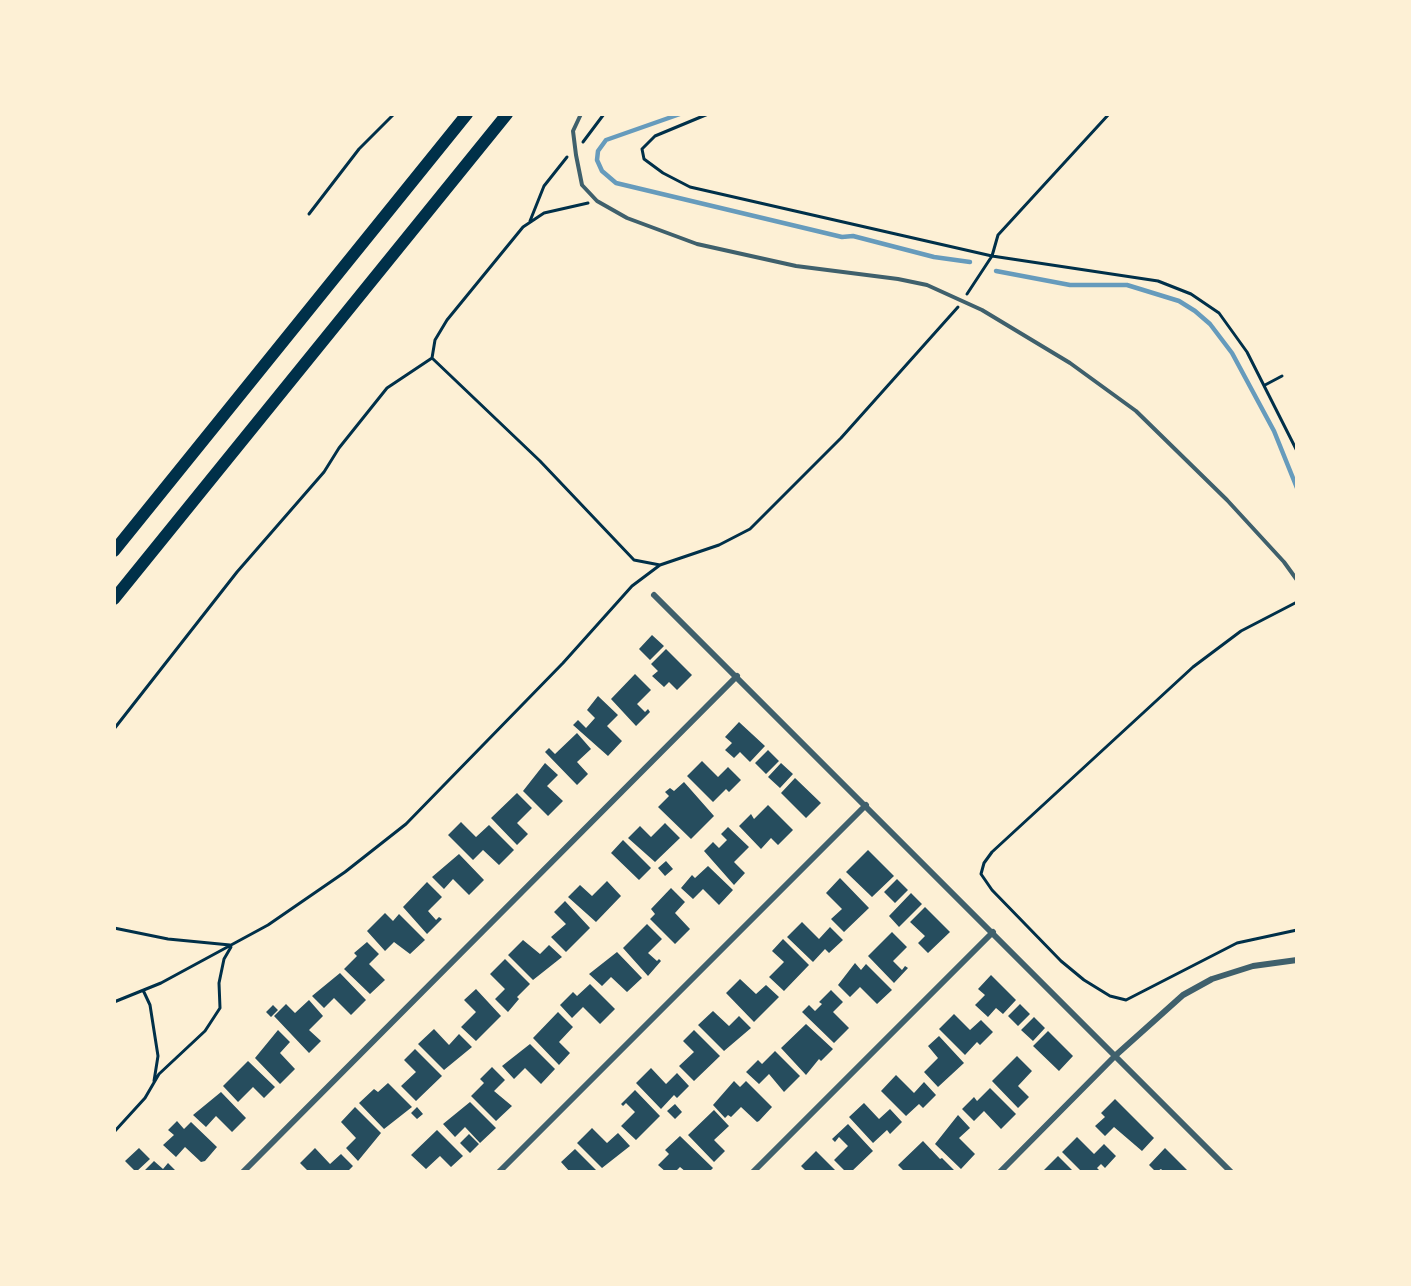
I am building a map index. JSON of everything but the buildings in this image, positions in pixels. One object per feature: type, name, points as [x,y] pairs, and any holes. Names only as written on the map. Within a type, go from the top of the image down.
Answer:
[{"type":"main road","points":[[114,551],[467,114]]},
{"type":"main road","points":[[114,599],[507,114]]},
{"type":"street","points":[[654,594],[1231,1172]]},
{"type":"street","points":[[243,1172],[737,676]]},
{"type":"street","points":[[499,1172],[866,805]]},
{"type":"street","points":[[753,1172],[993,932]]},
{"type":"street","points":[[1000,1172],[1116,1055],[1183,995],[1202,984],[1253,966],[1297,960]]},
{"type":"lane","points":[[581,114],[573,130],[575,149],[582,184],[597,201],[627,218],[697,244],[796,266],[927,285],[982,310],[1070,363],[1136,411],[1227,500],[1297,580]]},
{"type":"path","points":[[309,214],[359,149],[393,114]]},
{"type":"path","points":[[530,222],[544,186],[604,114]]},
{"type":"path","points":[[708,114],[656,136],[642,149],[644,159],[663,173],[690,187],[992,256],[1158,281],[1191,294],[1219,312],[1247,352],[1297,451]]},
{"type":"path","points":[[114,1002],[143,990],[268,925],[345,872],[406,824],[563,663],[632,586],[660,565],[719,545],[750,529],[841,438],[963,301],[992,256],[998,235],[1109,114]]},
{"type":"path","points":[[114,729],[237,572],[324,472],[339,448],[387,388],[432,358],[435,340],[447,320],[503,250],[530,222],[544,213],[597,201]]},
{"type":"path","points":[[432,358],[540,461],[634,560],[660,565]]},
{"type":"path","points":[[1265,385],[1282,376]]},
{"type":"path","points":[[1297,602],[1241,631],[1192,667],[992,852],[984,863],[981,874],[992,890],[1061,961],[1084,980],[1110,996],[1126,1000],[1237,943],[1297,930]]},
{"type":"path","points":[[114,928],[168,939],[232,945]]},
{"type":"path","points":[[114,1132],[145,1098],[159,1074],[205,1031],[220,1008],[224,959],[232,945]]},
{"type":"path","points":[[143,990],[150,1005],[158,1056],[154,1083]]},
{"type":"waterway","points":[[680,114],[606,140],[598,151],[597,160],[602,171],[616,183],[842,237],[853,236],[934,257],[970,262]]},
{"type":"waterway","points":[[996,271],[1070,285],[1127,285],[1179,301],[1195,311],[1210,324],[1232,353],[1274,431],[1297,488]]}]
